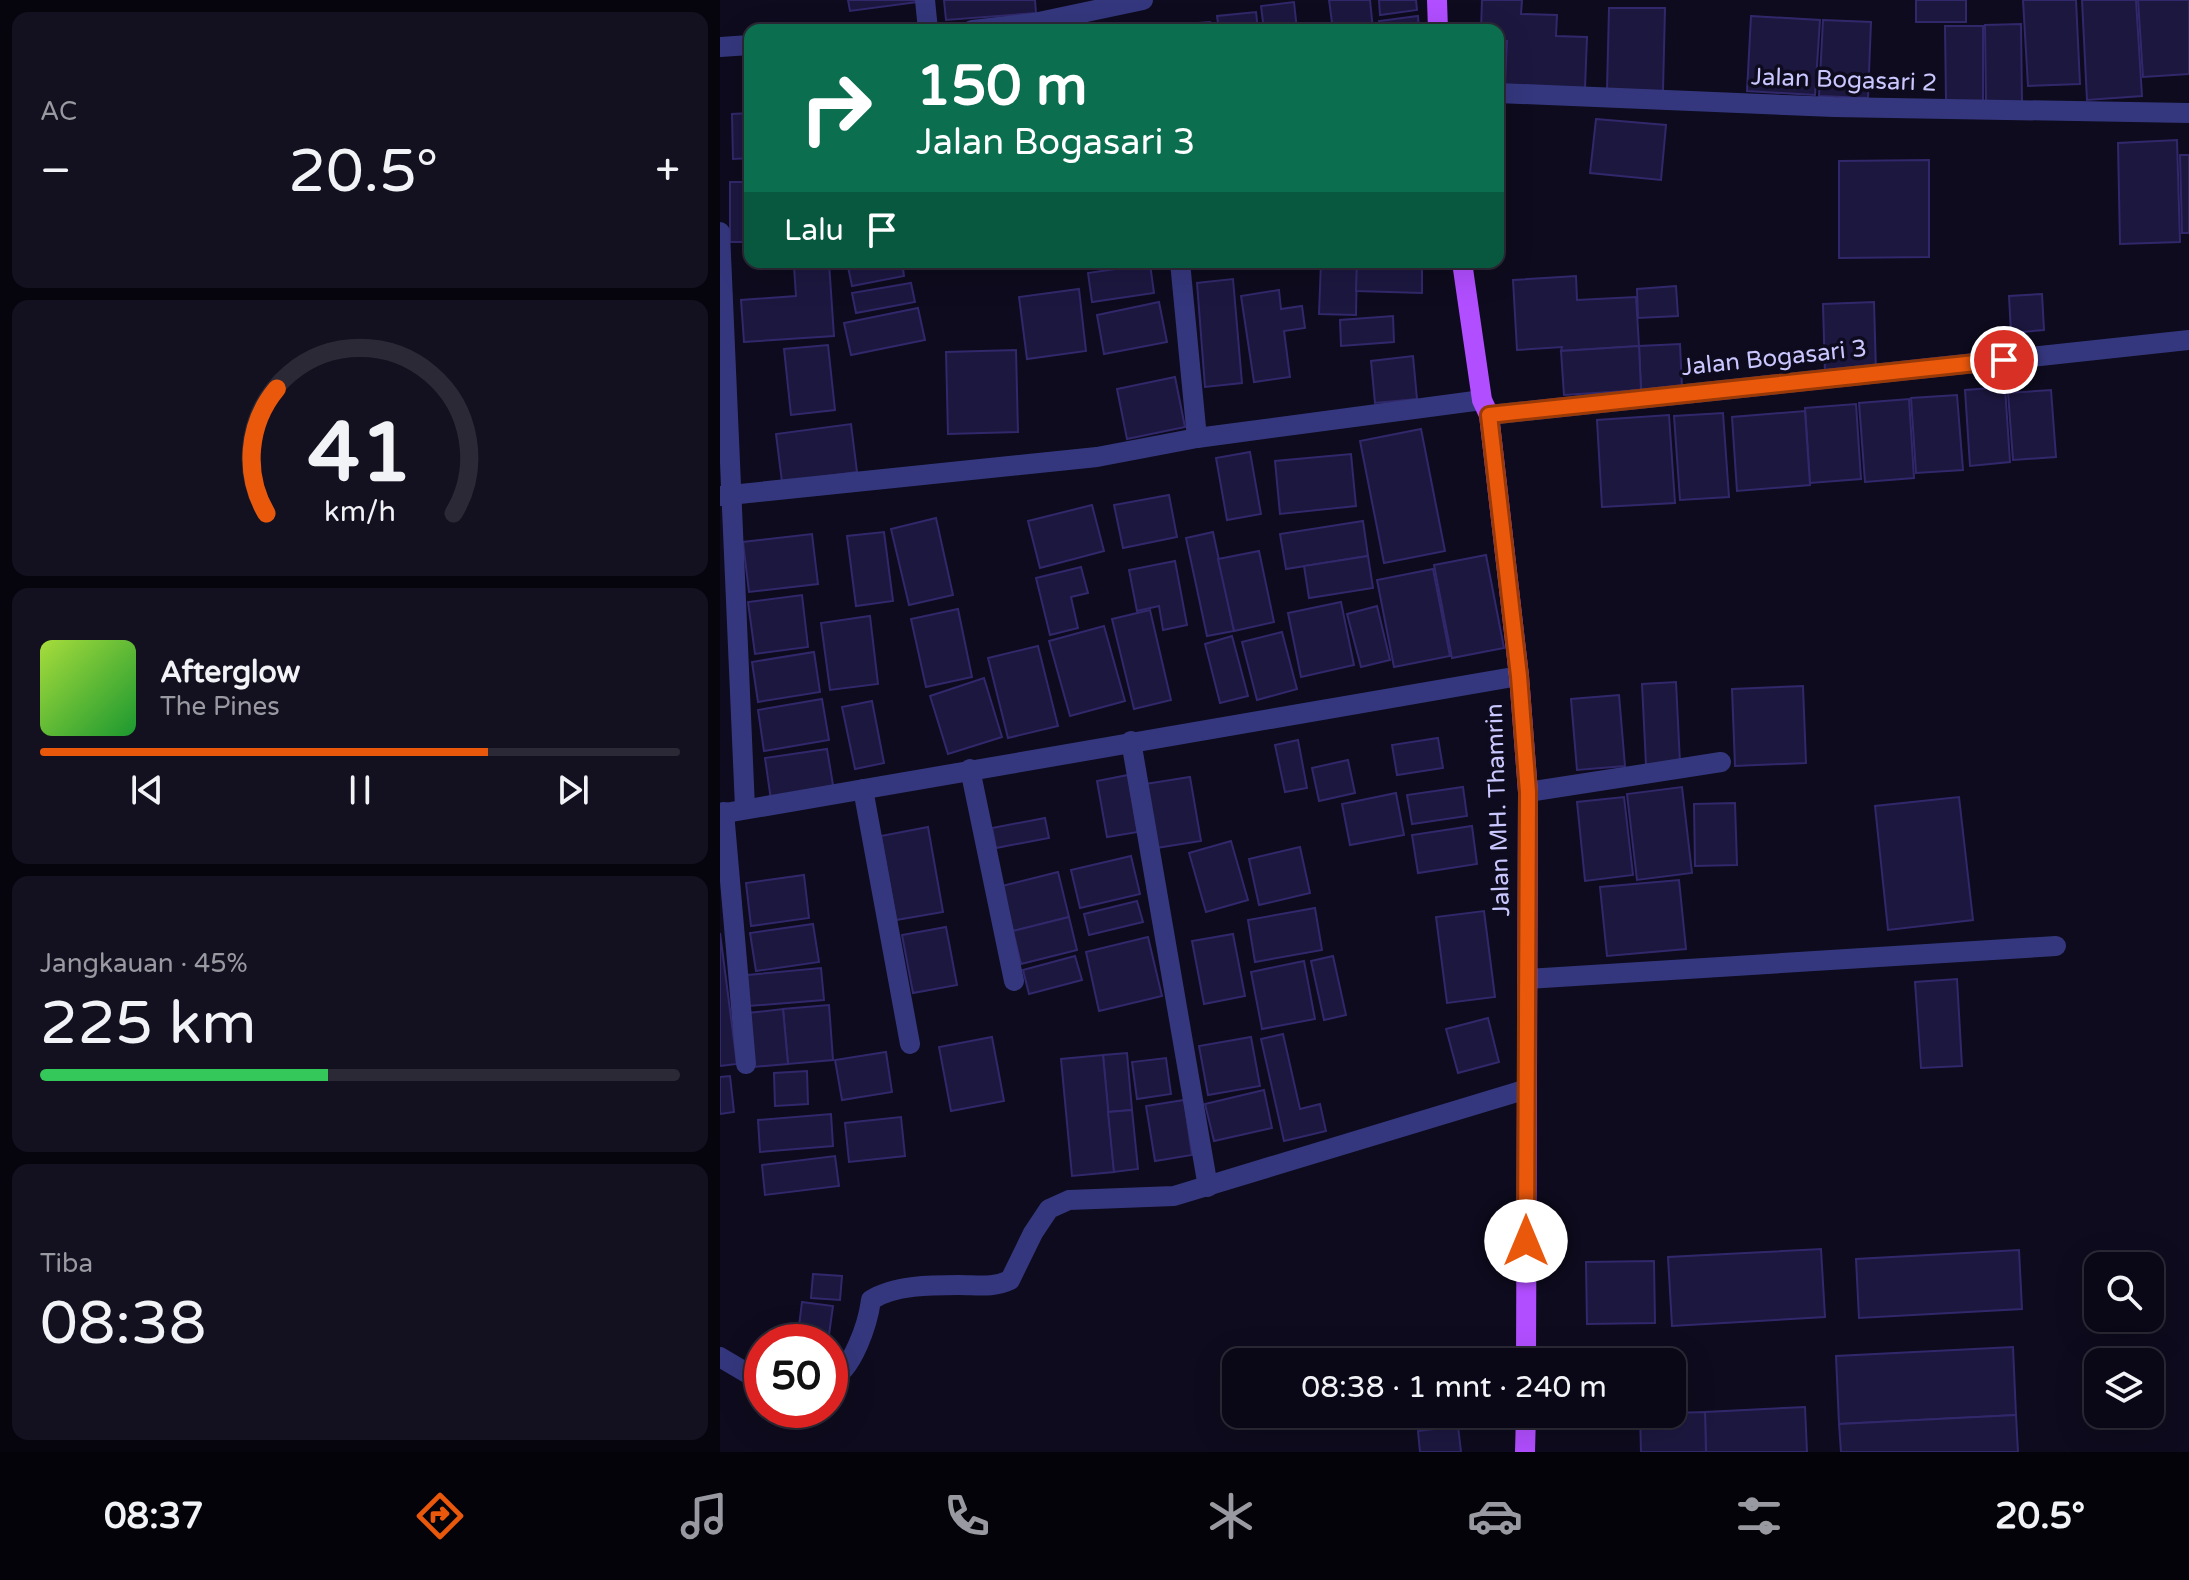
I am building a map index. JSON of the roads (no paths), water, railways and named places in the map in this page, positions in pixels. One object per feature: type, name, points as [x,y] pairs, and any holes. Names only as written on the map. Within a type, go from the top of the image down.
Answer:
[{"type":"main road","points":[[1437,0],[1438,24]]},
{"type":"main road","name":"Jalan MH. Thamrin","points":[[1463,268],[1486,407],[1519,676],[1528,792],[1526,1348]]},
{"type":"main road","points":[[1525,1452],[1526,1428]]},
{"type":"street","points":[[925,0],[927,24]]},
{"type":"street","points":[[1025,24],[1143,0]]},
{"type":"street","points":[[720,47],[744,45]]},
{"type":"street","name":"Jalan Bogasari 2","points":[[1504,93],[1834,107],[2189,113]]},
{"type":"street","points":[[720,232],[725,496],[745,808]]},
{"type":"street","points":[[1181,268],[1197,438]]},
{"type":"street","name":"Jalan Bogasari 3","points":[[725,496],[1097,457],[1197,438],[1486,407],[2189,340]]},
{"type":"street","points":[[746,1064],[722,813],[1519,676]]},
{"type":"street","points":[[1131,741],[1208,1187]]},
{"type":"street","points":[[1528,792],[1721,762]]},
{"type":"street","points":[[970,769],[1014,981]]},
{"type":"street","points":[[863,789],[910,1044]]},
{"type":"street","points":[[1527,979],[2056,946]]},
{"type":"street","points":[[848,1363],[869,1318],[871,1300],[885,1291],[950,1285],[999,1286],[1010,1280],[1033,1233],[1053,1205],[1069,1200],[1174,1196],[1527,1089]]},
{"type":"street","points":[[720,1357],[744,1371]]}]
